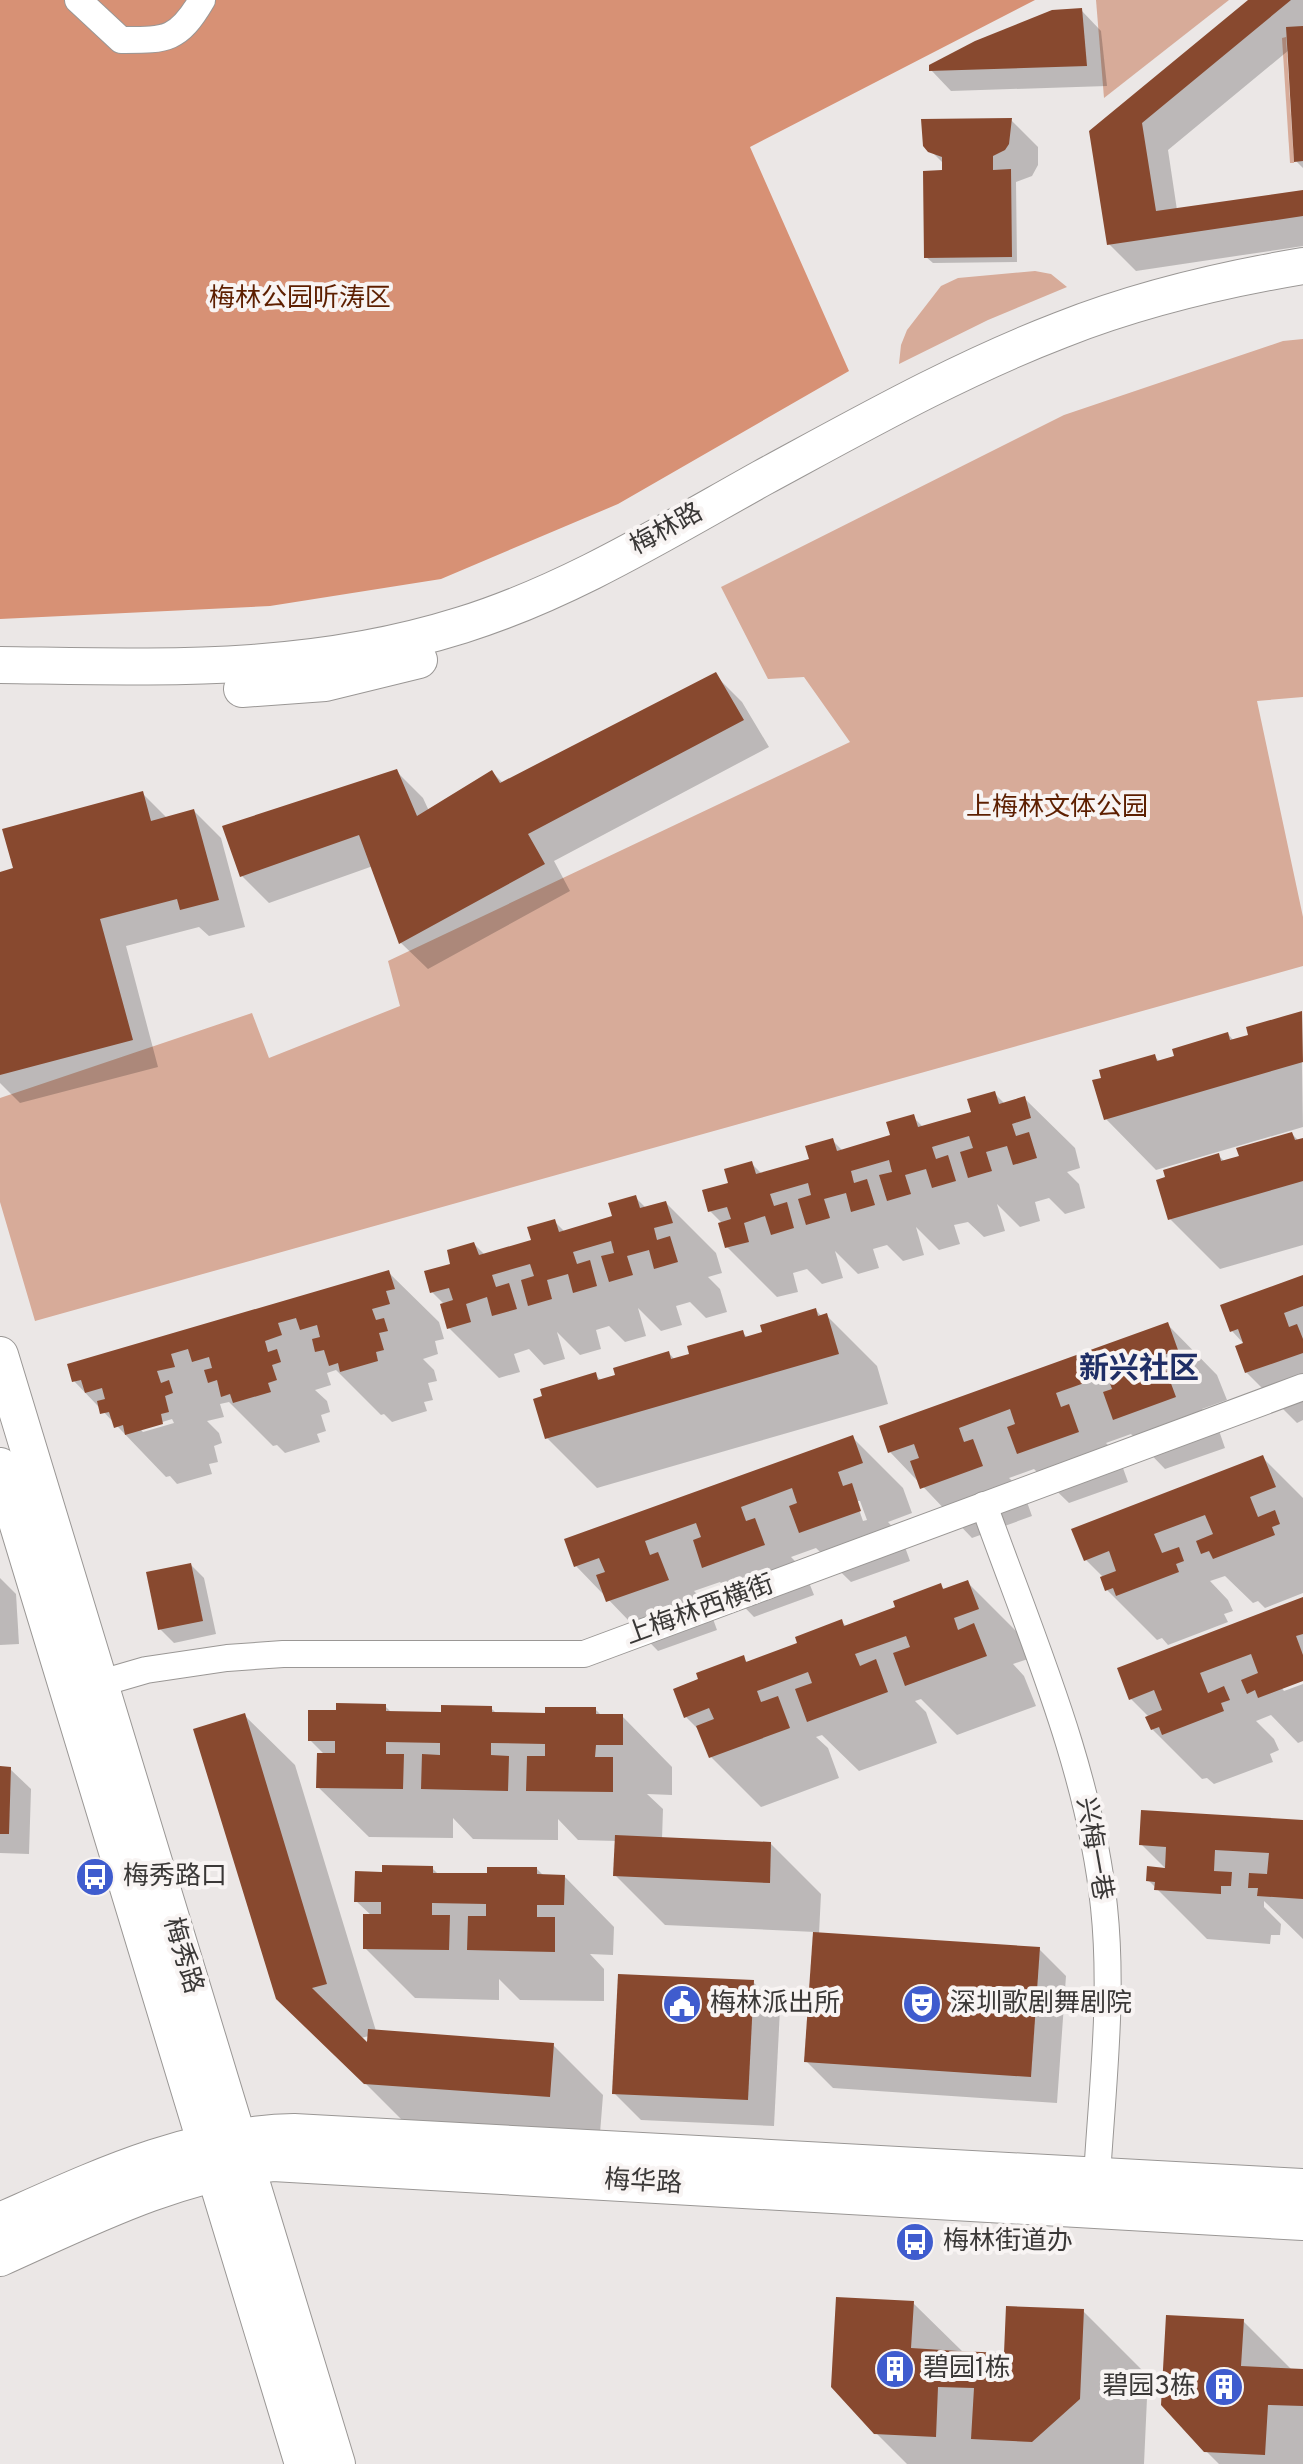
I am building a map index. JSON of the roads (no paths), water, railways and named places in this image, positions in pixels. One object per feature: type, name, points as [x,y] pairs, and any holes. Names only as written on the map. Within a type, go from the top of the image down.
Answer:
[{"type":"main road","name":"梅林路","points":[[0,665],[173,667],[272,663],[373,647],[464,624],[505,610],[581,576],[879,414],[1014,349],[1071,326],[1159,297],[1303,266]]},
{"type":"main road","name":"梅林路","points":[[0,689],[210,690],[288,687],[325,683],[402,666],[515,628],[586,598],[940,410],[1044,361],[1116,334],[1200,309],[1264,296],[1303,293]]},
{"type":"main road","name":"梅秀路","points":[[0,1355],[84,1688],[226,2154],[337,2464]]},
{"type":"main road","name":"梅秀路","points":[[0,1466],[84,1688]]},
{"type":"main road","name":"梅华路","points":[[0,2258],[226,2154],[294,2132],[1096,2192],[1303,2222]]},
{"type":"main road","name":"梅秀路","points":[[226,2154],[303,2464]]},
{"type":"main road","name":"梅华路","points":[[0,2221],[126,2166],[226,2154]]},
{"type":"main road","name":"梅华路","points":[[1096,2192],[1303,2187]]},
{"type":"street","points":[[78,0],[121,40],[160,40],[188,25],[202,0]]},
{"type":"street","name":"上梅林西横街","points":[[84,1688],[146,1670],[184,1663],[283,1654],[584,1654],[1303,1387]]},
{"type":"street","name":"兴梅一巷","points":[[984,1505],[1080,1779],[1099,1865],[1105,1922],[1107,1995],[1096,2192]]},
{"type":"place","name":"梅秀路口","points":[[95,1877]]},
{"type":"place","name":"梅林派出所","points":[[682,2004]]},
{"type":"place","name":"深圳歌剧舞剧院","points":[[922,2004]]},
{"type":"place","name":"梅林街道办","points":[[915,2242]]},
{"type":"place","name":"碧园1栋","points":[[895,2369]]},
{"type":"place","name":"碧园3栋","points":[[1224,2387]]},
{"type":"district","name":"新兴社区","points":[[1139,1370]]},
{"type":"park label","name":"梅林公园听涛区","points":[[300,299]]},
{"type":"park label","name":"上梅林文体公园","points":[[1057,808]]}]
